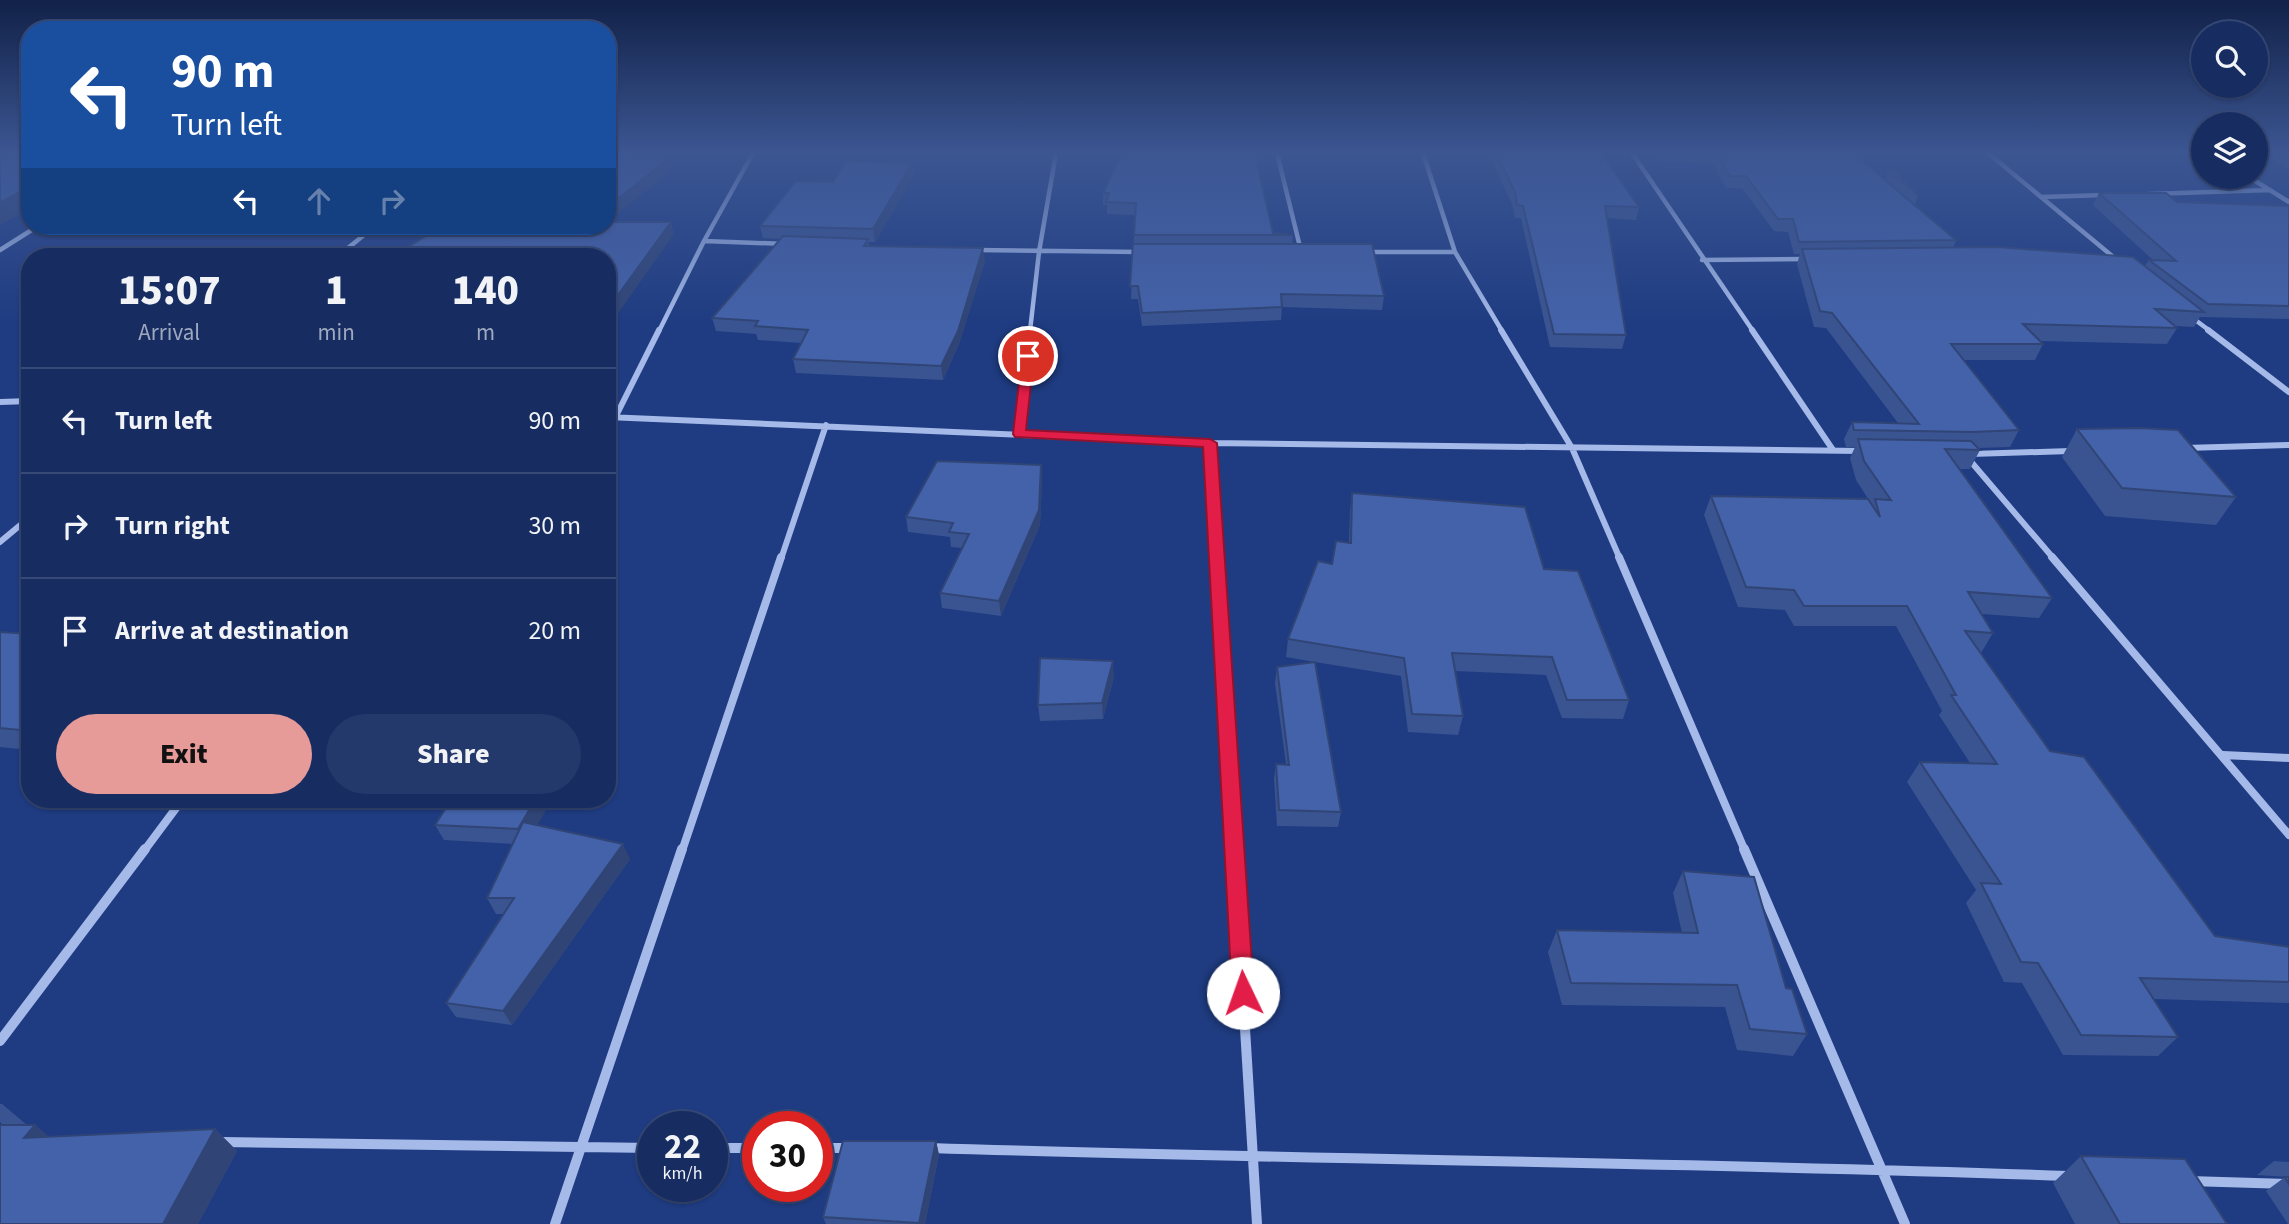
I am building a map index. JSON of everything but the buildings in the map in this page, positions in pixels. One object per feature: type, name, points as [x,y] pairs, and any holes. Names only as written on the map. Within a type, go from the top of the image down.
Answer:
[{"type":"street","points":[[616,416],[721,210]]},
{"type":"street","points":[[1019,434],[1046,210]]},
{"type":"street","points":[[1291,210],[1301,252]]},
{"type":"street","points":[[1441,210],[1455,252],[1572,448],[1884,1169],[1905,1224]]},
{"type":"street","points":[[1669,210],[1833,450]]},
{"type":"street","points":[[2057,210],[2123,265]]},
{"type":"street","points":[[0,250],[24,235]]},
{"type":"street","points":[[348,248],[364,235]]},
{"type":"street","points":[[704,241],[788,244]]},
{"type":"street","points":[[969,250],[1150,252]]},
{"type":"street","points":[[1288,252],[1315,252]]},
{"type":"street","points":[[1357,252],[1455,252]]},
{"type":"street","points":[[2099,256],[2112,256]]},
{"type":"street","points":[[1702,260],[1812,259]]},
{"type":"street","points":[[2178,307],[2289,392]]},
{"type":"street","points":[[0,402],[21,401]]},
{"type":"street","points":[[616,418],[1210,443],[1872,451]]},
{"type":"street","points":[[555,1224],[826,425]]},
{"type":"street","points":[[1210,443],[1257,1224]]},
{"type":"street","points":[[2181,448],[2289,445]]},
{"type":"street","points":[[2086,450],[1964,454],[2289,835]]},
{"type":"street","points":[[0,542],[21,524]]},
{"type":"street","points":[[2223,755],[2289,758]]},
{"type":"street","points":[[0,1041],[176,808]]},
{"type":"street","points":[[208,1142],[637,1147]]},
{"type":"street","points":[[833,1148],[858,1148]]},
{"type":"street","points":[[911,1148],[1253,1158],[1884,1169],[2079,1177]]},
{"type":"street","points":[[2177,1180],[2289,1184]]},
{"type":"route","points":[[1028,356],[1019,434],[1210,443],[1243,993]]}]
